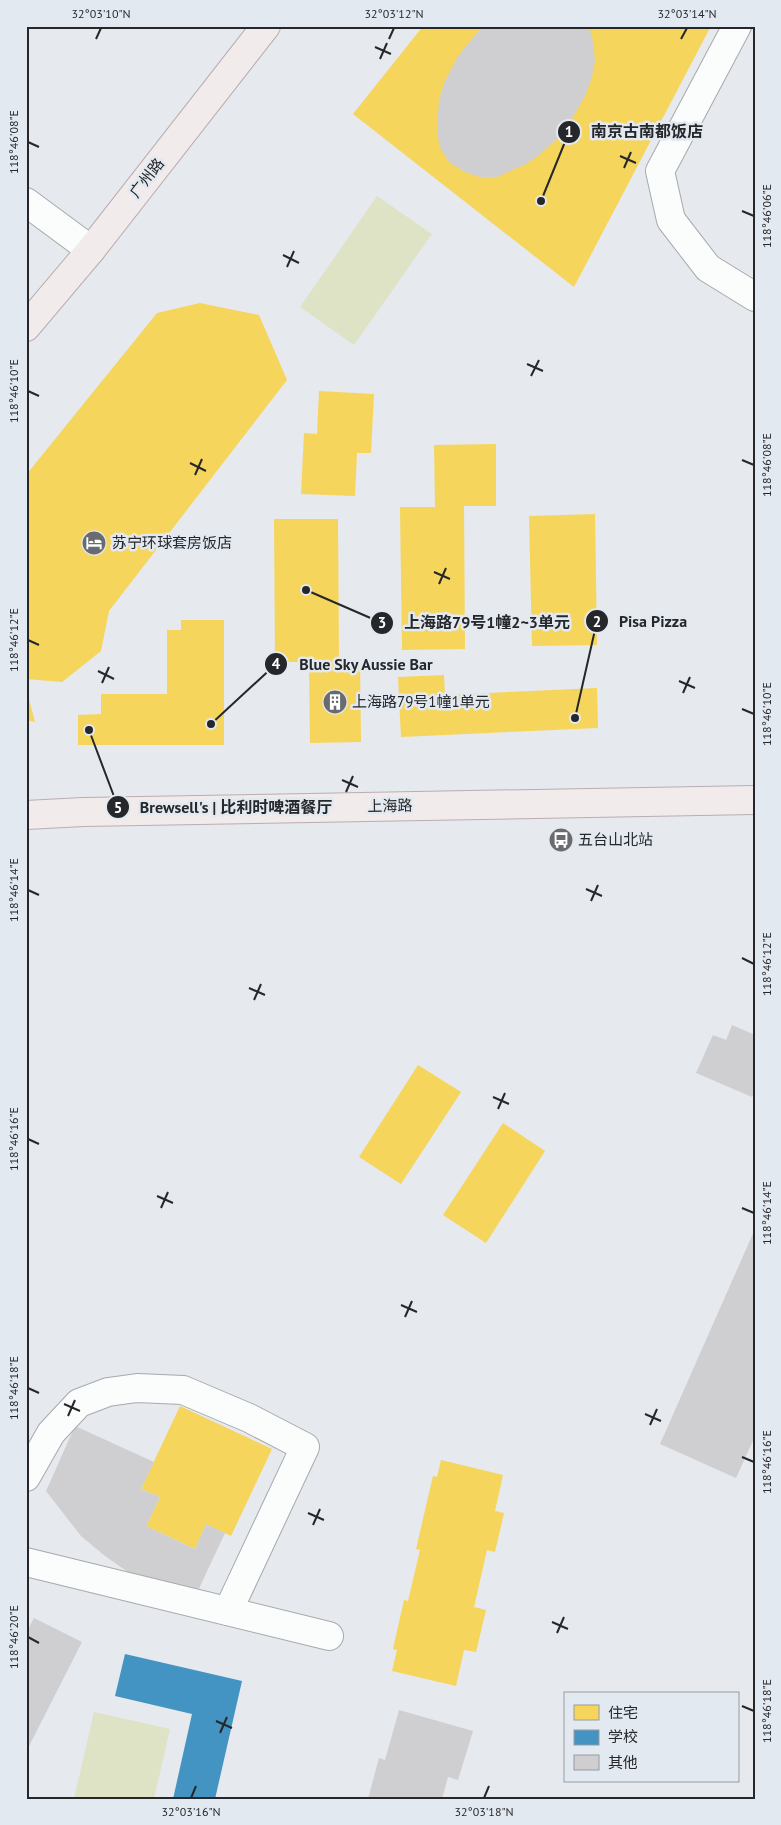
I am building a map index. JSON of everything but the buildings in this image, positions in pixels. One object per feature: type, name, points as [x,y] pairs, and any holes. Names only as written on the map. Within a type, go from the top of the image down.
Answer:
[{"type":"main road","name":"广州路","points":[[26,327],[91,250],[266,26]]},
{"type":"main road","name":"上海路","points":[[26,815],[93,812],[755,800]]},
{"type":"street","points":[[736,26],[660,171],[671,220],[708,268],[755,297]]},
{"type":"street","points":[[26,202],[91,250]]},
{"type":"street","points":[[26,1477],[51,1433],[80,1403],[108,1392],[137,1388],[183,1390],[249,1418],[305,1447],[228,1611]]},
{"type":"street","points":[[26,1562],[329,1636]]},
{"type":"green space","points":[[377,196],[432,234],[354,345],[300,307]]},
{"type":"green space","points":[[94,1712],[170,1729],[154,1799],[74,1799]]},
{"type":"place","name":"南京古南都饭店","points":[[541,201]]},
{"type":"place","name":"苏宁环球套房饭店","points":[[94,543]]},
{"type":"place","name":"上海路79号1幢2~3单元","points":[[306,590]]},
{"type":"place","name":"上海路79号1幢1单元","points":[[335,702]]},
{"type":"place","name":"Pisa Pizza","points":[[575,718]]},
{"type":"place","name":"Blue Sky Aussie Bar","points":[[211,724]]},
{"type":"place","name":"Brewsell's | 比利时啤酒餐厅","points":[[89,730]]},
{"type":"place","name":"五台山北站","points":[[561,840]]}]
